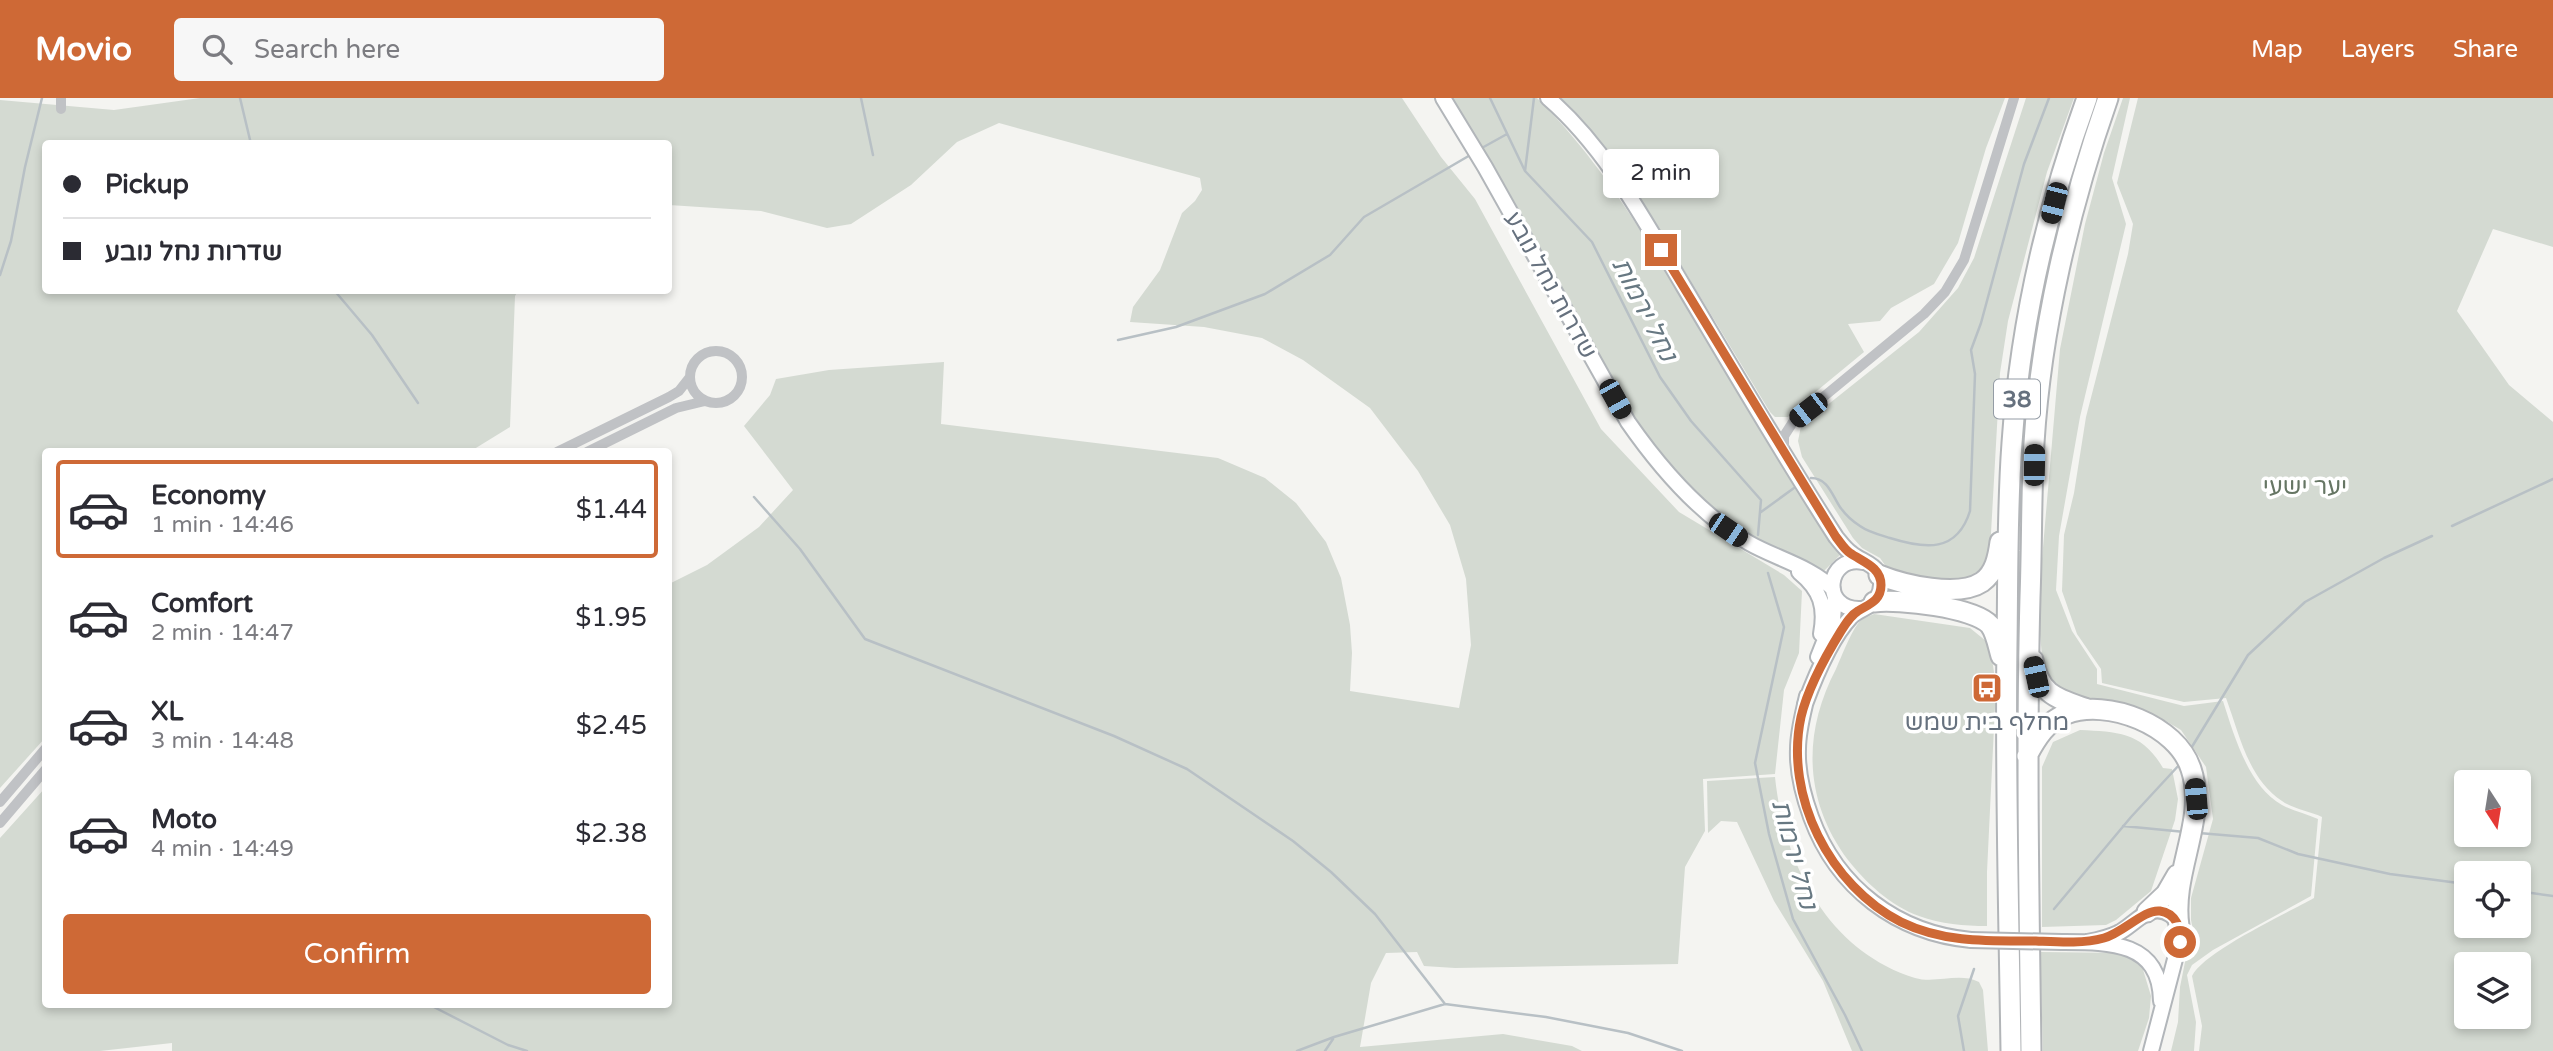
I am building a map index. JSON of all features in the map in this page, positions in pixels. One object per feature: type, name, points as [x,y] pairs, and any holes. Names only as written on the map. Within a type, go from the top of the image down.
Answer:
[{"type":"highway","name":"38","points":[[2011,1051],[2006,708],[2009,489],[2020,369],[2031,305],[2059,183],[2087,98]]},
{"type":"highway","name":"38","points":[[2031,1051],[2026,757],[2034,443],[2042,376],[2064,248],[2078,190],[2108,98]]},
{"type":"highway","points":[[1872,568],[1900,582],[1945,589],[1983,582],[1993,570],[1998,556],[2009,489]]},
{"type":"highway","points":[[1867,606],[1897,601],[1967,612],[1989,624],[2001,657],[2006,708]]},
{"type":"highway","points":[[2029,638],[2036,677],[2042,686],[2058,698],[2091,710],[2127,716],[2147,723],[2164,731],[2185,754],[2195,782],[2196,799],[2177,900],[2179,926]]},
{"type":"highway","points":[[2026,757],[2042,732],[2056,719],[2074,712],[2091,710]]},
{"type":"highway","points":[[2142,917],[2166,894],[2183,861]]},
{"type":"main road","name":"שדרות נחל נובע","points":[[1443,98],[1485,167],[1628,422],[1647,450],[1668,475],[1719,523],[1787,563],[1817,575],[1834,592]]},
{"type":"main road","points":[[1548,98],[1587,139],[1613,172],[1843,547],[1872,568],[1881,589],[1867,606],[1850,618],[1839,634],[1805,704]]},
{"type":"main road","points":[[1812,676],[1833,619],[1835,575],[1841,567],[1851,562],[1872,568]]},
{"type":"main road","points":[[1787,563],[1812,584],[1823,605],[1822,626],[1798,750],[1803,792],[1820,839],[1838,869],[1868,900],[1901,922],[1937,935],[1971,940],[2087,942],[2123,946],[2153,959],[2165,958],[2177,947]]},
{"type":"main road","points":[[1834,592],[1844,606],[1867,606]]},
{"type":"main road","points":[[2087,942],[2117,933],[2155,911],[2166,913],[2179,926],[2181,937],[2151,1051]]},
{"type":"main road","points":[[2142,917],[2132,938],[2158,980],[2161,1013]]},
{"type":"street","points":[[1786,457],[1784,436],[1793,422],[1924,314],[1945,292],[1964,260],[2014,98]]},
{"type":"street","points":[[565,448],[670,397],[690,377],[696,360],[711,351],[728,353],[740,365],[742,381],[735,396],[720,403],[705,401],[676,408],[595,448]]},
{"type":"street","points":[[690,377],[696,394],[705,401]]},
{"type":"street","points":[[1761,416],[1774,424],[1793,422]]},
{"type":"street","points":[[0,802],[42,753]]},
{"type":"street","points":[[0,824],[42,774]]},
{"type":"green space","points":[[200,98],[1402,98],[1441,157],[1475,199],[1601,429],[1679,512],[1784,575],[1802,591],[1799,653],[1784,690],[1775,774],[1703,779],[1705,831],[1685,867],[1678,964],[1455,968],[1424,966],[1417,952],[1386,953],[1371,983],[1360,1047],[1503,1034],[1572,1046],[1582,1051],[172,1051],[172,1043],[100,1051],[0,1051],[0,838],[42,791],[42,1008],[672,1008],[672,582],[707,565],[759,527],[793,490],[744,426],[770,395],[776,379],[829,370],[944,362],[941,424],[1218,458],[1265,478],[1296,503],[1326,542],[1341,578],[1350,625],[1350,691],[1459,708],[1471,645],[1466,579],[1450,525],[1418,471],[1370,408],[1303,360],[1262,338],[1204,327],[1130,322],[1133,307],[1160,270],[1182,213],[1202,190],[1200,178],[999,123],[957,142],[911,185],[851,224],[827,228],[761,211],[672,205],[672,140],[42,140],[42,294],[516,294],[510,427],[476,448],[42,448],[42,741],[0,788],[0,100],[114,110]]},
{"type":"green space","points":[[1449,98],[1537,98],[1563,125],[1609,183],[1757,421],[1843,552],[1821,574],[1728,525],[1651,448]]},
{"type":"green space","points":[[1561,98],[2005,98],[1986,148],[1958,243],[1934,284],[1891,308],[1880,321],[1848,324],[1864,352],[1788,417],[1775,417],[1638,194]]},
{"type":"green space","points":[[2026,98],[2074,98],[2047,172],[2008,321],[2000,373],[1990,551],[1985,565],[1971,582],[1915,580],[1887,568],[1880,558],[1862,548],[1853,538],[1802,457],[1798,441],[1801,426],[1919,332],[1958,288],[1974,258]]},
{"type":"green space","points":[[2123,98],[2130,98],[2112,178],[2126,224],[2080,417],[2059,536],[2056,590],[2072,631],[2097,669],[2097,684],[2184,706],[2223,701],[2244,759],[2260,786],[2282,805],[2318,819],[2311,896],[2213,950],[2192,965],[2187,975],[2196,1022],[2194,1051],[2171,1051],[2178,1022],[2180,987],[2194,935],[2191,898],[2213,819],[2206,767],[2181,730],[2159,717],[2120,704],[2074,698],[2056,691],[2043,666],[2039,624],[2060,349],[2085,224],[2104,153]]},
{"type":"green space","name":"יער ישעי","points":[[2138,98],[2553,98],[2553,247],[2493,229],[2457,311],[2509,385],[2553,422],[2553,1051],[2199,1051],[2202,1026],[2192,976],[2199,966],[2228,945],[2314,898],[2322,817],[2286,804],[2261,781],[2240,740],[2226,698],[2184,702],[2102,683],[2101,669],[2077,634],[2062,591],[2064,535],[2074,493],[2086,417],[2128,254],[2133,224],[2117,183]]},
{"type":"green space","points":[[1874,614],[1970,628],[1986,641],[1991,652],[1996,686],[1987,926],[1927,919],[1889,900],[1848,860],[1833,838],[1823,814],[1813,767],[1817,718],[1825,693],[1853,631],[1861,620]]},
{"type":"green space","points":[[2080,730],[2128,736],[2147,747],[2163,768],[2172,769],[2178,799],[2175,820],[2151,891],[2116,920],[2106,925],[2042,927],[2042,767],[2053,742]]},
{"type":"green space","points":[[1775,777],[1788,841],[1815,900],[1834,925],[1857,947],[1884,965],[1915,978],[1964,978],[1979,982],[1983,990],[1988,1051],[1852,1051],[1823,981],[1774,901],[1737,822],[1721,821],[1708,833],[1707,781]]},
{"type":"green space","points":[[2040,952],[2127,953],[2141,963],[2151,996],[2149,1018],[2138,1051],[2043,1051]]},
{"type":"waterway","points":[[0,275],[11,241],[42,98]]},
{"type":"waterway","points":[[240,98],[250,140]]},
{"type":"waterway","points":[[861,98],[873,155]]},
{"type":"waterway","name":"נחל ירמות","points":[[1490,98],[1525,171],[1592,242],[1660,377],[1691,421],[1761,500],[1758,535]]},
{"type":"waterway","points":[[1525,171],[1534,98]]},
{"type":"waterway","points":[[1811,478],[1826,484],[1842,510],[1854,522],[1882,536],[1915,544],[1938,544],[1948,541],[1964,525],[1970,511],[1975,374],[1971,350],[1981,323],[2024,164],[2049,98]]},
{"type":"waterway","points":[[1480,149],[1507,134]]},
{"type":"waterway","points":[[1118,340],[1176,327],[1265,294],[1330,255],[1364,217],[1472,154]]},
{"type":"waterway","points":[[337,294],[372,335],[418,403]]},
{"type":"waterway","points":[[2452,526],[2553,479]]},
{"type":"waterway","points":[[1761,512],[1794,488]]},
{"type":"waterway","points":[[754,497],[800,549],[865,639],[1114,736],[1187,769],[1293,841],[1331,872],[1375,914],[1445,1004]]},
{"type":"waterway","points":[[2190,750],[2248,655],[2305,602],[2384,558],[2432,536]]},
{"type":"waterway","name":"נחל ירמות","points":[[1768,573],[1784,627],[1755,763],[1769,834],[1793,919],[1862,1051]]},
{"type":"waterway","points":[[2054,909],[2131,817],[2180,764]]},
{"type":"waterway","points":[[2123,826],[2185,832]]},
{"type":"waterway","points":[[2199,833],[2258,838],[2298,854],[2390,874],[2454,882]]},
{"type":"waterway","points":[[2531,893],[2553,896]]},
{"type":"waterway","points":[[1964,1051],[1958,1016],[1974,969]]},
{"type":"waterway","points":[[1297,1051],[1334,1037],[1445,1004],[1546,1017],[1628,1033],[1682,1051]]},
{"type":"waterway","points":[[436,1008],[508,1045],[527,1051]]},
{"type":"waterway","points":[[1325,1051],[1333,1039]]},
{"type":"place","name":"מחלף בית שמש","points":[[1987,688]]},
{"type":"route","points":[[1661,250],[1836,537],[1843,547],[1873,567],[1881,579],[1880,593],[1875,601],[1855,613],[1839,634],[1817,675],[1801,718],[1798,764],[1803,792],[1820,839],[1838,869],[1868,900],[1884,912],[1919,929],[1954,939],[2087,942],[2117,933],[2150,911],[2161,911],[2171,915],[2176,921],[2180,942]]}]
